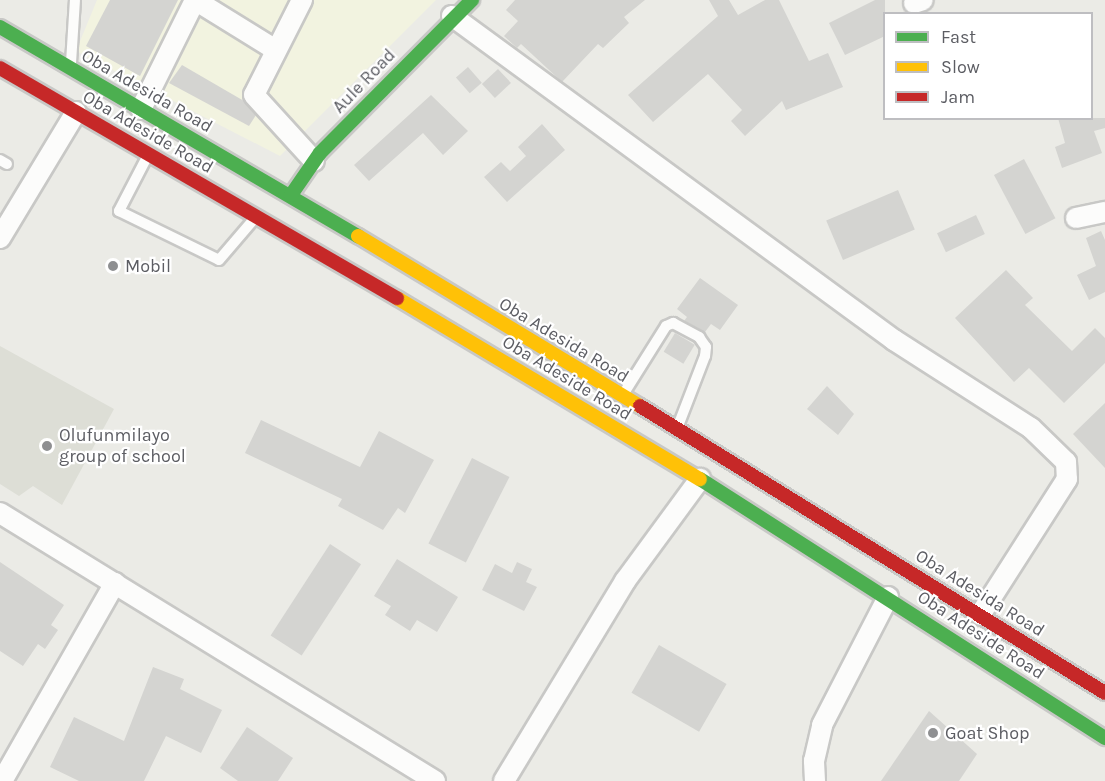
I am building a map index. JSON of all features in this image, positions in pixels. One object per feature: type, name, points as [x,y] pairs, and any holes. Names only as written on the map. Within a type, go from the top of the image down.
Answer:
[{"type":"main road","name":"Aule Road","points":[[291,195],[314,160],[452,16],[472,0]]},
{"type":"main road","name":"Oba Adesida Road","points":[[0,27],[291,195],[677,429],[1105,693]]},
{"type":"main road","name":"Oba Adeside Road","points":[[0,68],[257,215],[700,479],[888,597],[1105,738]]},
{"type":"main road","points":[[1062,709],[1080,678]]},
{"type":"street","points":[[141,109],[195,0],[276,50]]},
{"type":"street","points":[[302,0],[254,95],[314,160]]},
{"type":"street","points":[[452,16],[894,340],[1031,428],[1066,462],[1067,479],[980,615]]},
{"type":"street","points":[[0,238],[76,112]]},
{"type":"street","points":[[1076,218],[1105,212]]},
{"type":"street","points":[[504,781],[593,631],[700,479]]},
{"type":"street","points":[[0,513],[435,781]]},
{"type":"street","points":[[2,781],[115,583]]},
{"type":"street","points":[[815,781],[814,761],[822,725],[888,597]]},
{"type":"lane","points":[[70,69],[75,0]]},
{"type":"lane","points":[[149,154],[119,211],[219,260],[257,215]]},
{"type":"lane","points":[[622,396],[666,326],[673,323],[699,338],[706,347],[705,356],[677,429]]},
{"type":"shaded area","points":[[97,0],[436,0],[280,156],[76,51]]},
{"type":"shaded area","name":"Olufunmilayo group of school","points":[[0,346],[114,409],[62,505],[33,486],[19,496],[0,484]]},
{"type":"building","points":[[110,0],[178,0],[140,76],[86,46]]},
{"type":"building","points":[[515,0],[645,0],[624,17],[629,23],[603,48],[598,44],[562,82],[521,44],[517,48],[504,36],[518,21],[506,10]]},
{"type":"building","points":[[709,0],[729,0],[738,15],[765,0],[779,0],[809,61],[828,53],[843,87],[786,110],[782,101],[745,136],[731,121],[742,110],[708,74],[653,122],[628,95],[718,16]]},
{"type":"building","points":[[875,0],[885,0],[883,37],[845,55],[829,23]]},
{"type":"building","points":[[182,65],[244,101],[256,115],[249,126],[169,83]]},
{"type":"building","points":[[468,67],[482,83],[470,93],[456,77]]},
{"type":"building","points":[[498,69],[511,83],[495,98],[482,84]]},
{"type":"building","points":[[431,95],[468,131],[443,155],[423,133],[369,181],[354,165]]},
{"type":"building","points":[[1105,118],[1105,128],[1094,131],[1102,153],[1062,168],[1055,147],[1065,143],[1059,120]]},
{"type":"building","points":[[542,124],[565,150],[507,202],[484,177],[501,162],[510,171],[526,156],[518,147]]},
{"type":"building","points":[[1024,159],[1055,218],[1025,234],[994,175]]},
{"type":"building","points":[[898,190],[915,230],[843,260],[826,220]]},
{"type":"building","points":[[976,215],[985,234],[946,252],[937,233]]},
{"type":"building","points":[[1101,231],[1105,240],[1105,292],[1089,300],[1077,275],[1096,266],[1086,238]]},
{"type":"building","points":[[1006,270],[1033,298],[1025,305],[1072,351],[1095,328],[1105,338],[1105,363],[1064,403],[1029,368],[1014,382],[955,318]]},
{"type":"building","points":[[700,278],[738,305],[720,330],[711,324],[705,332],[684,321],[687,317],[677,309]]},
{"type":"building","points":[[675,333],[695,345],[683,364],[664,352]]},
{"type":"building","points":[[827,386],[854,414],[838,435],[807,409]]},
{"type":"building","points":[[1105,403],[1105,468],[1073,434]]},
{"type":"building","points":[[261,420],[360,467],[379,431],[434,460],[405,513],[398,508],[383,530],[338,506],[342,499],[245,453]]},
{"type":"building","points":[[472,458],[509,477],[466,563],[428,544]]},
{"type":"building","points":[[330,544],[361,564],[302,656],[271,635]]},
{"type":"building","points":[[397,559],[458,597],[437,632],[417,620],[410,631],[385,615],[391,606],[374,596]]},
{"type":"building","points":[[0,562],[64,605],[51,625],[58,630],[45,649],[38,644],[23,666],[0,651]]},
{"type":"building","points":[[517,562],[532,569],[526,582],[537,587],[524,611],[482,590],[495,564],[512,573]]},
{"type":"building","points":[[659,645],[727,684],[699,732],[632,693]]},
{"type":"building","points":[[153,667],[184,679],[180,689],[222,710],[201,753],[166,736],[144,781],[79,781],[50,767],[74,717],[124,741]]},
{"type":"building","name":"Goat Shop","points":[[929,711],[977,754],[959,781],[881,781]]},
{"type":"building","points":[[247,727],[293,758],[278,781],[238,781],[220,768]]},
{"type":"traffic: fast","points":[[291,195],[320,153],[472,0]]},
{"type":"traffic: fast","points":[[0,27],[358,236]]},
{"type":"traffic: fast","points":[[700,479],[1105,738]]},
{"type":"traffic: slow","points":[[358,236],[640,406]]},
{"type":"traffic: slow","points":[[397,298],[700,479]]},
{"type":"traffic: jam","points":[[0,68],[397,298]]},
{"type":"traffic: jam","points":[[640,406],[1105,693]]},
{"type":"place","name":"Mobil","points":[[113,266]]},
{"type":"place","name":"Olufunmilayo group of school","points":[[47,446]]},
{"type":"place","name":"Goat Shop","points":[[933,733]]}]
